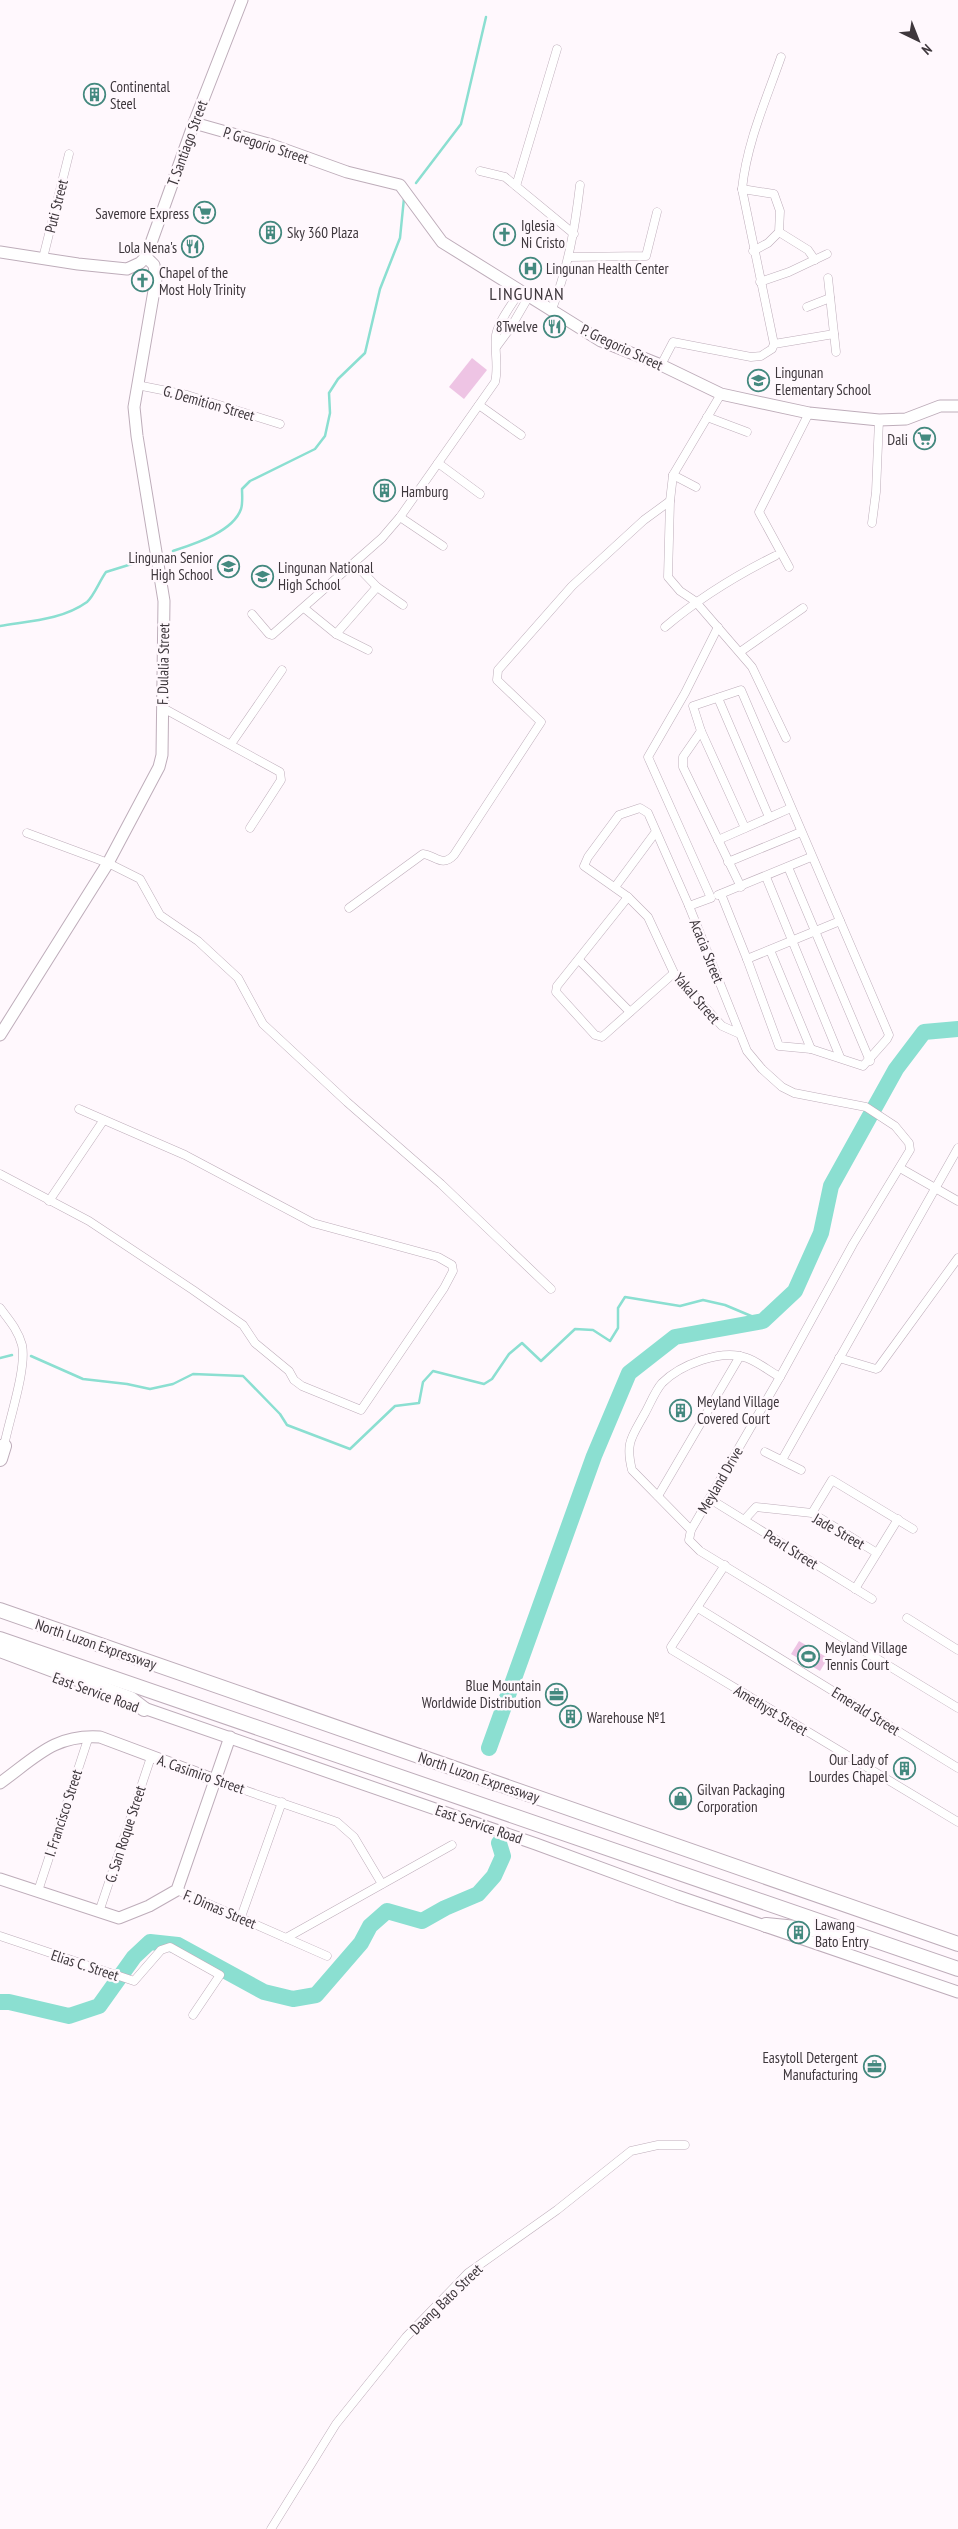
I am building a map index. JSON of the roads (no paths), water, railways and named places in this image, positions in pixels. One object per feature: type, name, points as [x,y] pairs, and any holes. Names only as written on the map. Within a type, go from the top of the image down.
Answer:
[{"type":"highway","name":"North Luzon Expressway","points":[[2,1610],[958,1944]]},
{"type":"highway","name":"North Luzon Expressway","points":[[0,1639],[958,1969]]},
{"type":"highway","points":[[0,1650],[131,1699],[144,1709]]},
{"type":"highway","points":[[766,1925],[860,1934]]},
{"type":"street","name":"T. Santiago Street","points":[[146,257],[194,123],[242,0]]},
{"type":"street","points":[[516,186],[557,49]]},
{"type":"street","points":[[774,344],[753,251],[742,189],[751,139],[782,57]]},
{"type":"street","name":"P. Gregorio Street","points":[[194,123],[272,146],[347,172],[400,185],[442,242],[601,341],[661,365],[721,394],[809,413],[879,420],[906,419],[940,406],[958,406]]},
{"type":"street","name":"Puti Street","points":[[43,258],[69,154]]},
{"type":"street","points":[[480,171],[505,178],[574,234]]},
{"type":"street","points":[[552,309],[563,281],[569,257],[580,185]]},
{"type":"street","points":[[742,189],[774,194],[777,197],[780,211],[779,232],[768,243],[753,251]]},
{"type":"street","points":[[569,257],[646,256],[657,212]]},
{"type":"street","points":[[779,232],[808,250],[815,260]]},
{"type":"street","points":[[0,252],[78,264],[127,269],[140,263],[146,257]]},
{"type":"street","points":[[760,282],[789,272],[827,254]]},
{"type":"street","name":"F. Dulalia Street","points":[[0,1034],[108,863],[159,767],[162,754],[164,601],[134,408],[156,279],[154,265],[146,257]]},
{"type":"street","points":[[828,278],[836,352]]},
{"type":"street","points":[[252,614],[272,635],[355,564],[382,538],[400,517],[495,382],[498,371],[498,328],[510,308],[525,293]]},
{"type":"street","points":[[497,346],[519,313],[525,293]]},
{"type":"street","points":[[807,306],[830,298]]},
{"type":"street","points":[[510,308],[519,313]]},
{"type":"street","points":[[661,365],[673,342],[751,357],[768,352],[774,344],[834,334]]},
{"type":"street","name":"G. Demition Street","points":[[137,385],[187,394],[280,424]]},
{"type":"street","points":[[721,394],[673,475],[670,501],[668,577],[680,591],[695,601],[740,652],[758,678],[786,738]]},
{"type":"street","points":[[479,405],[521,436]]},
{"type":"street","points":[[789,568],[759,512],[809,413]]},
{"type":"street","points":[[707,417],[747,432]]},
{"type":"street","points":[[872,523],[876,492],[879,420]]},
{"type":"street","points":[[438,463],[480,494]]},
{"type":"street","points":[[673,475],[696,487]]},
{"type":"street","points":[[349,908],[423,854],[437,861],[444,861],[454,855],[541,722],[497,680],[498,670],[572,586],[644,520],[670,501]]},
{"type":"street","points":[[400,517],[443,546]]},
{"type":"street","points":[[664,628],[695,601],[775,556]]},
{"type":"street","points":[[355,564],[376,586],[403,604]]},
{"type":"street","points":[[336,634],[376,586]]},
{"type":"street","points":[[304,608],[336,634],[368,650]]},
{"type":"street","points":[[740,652],[803,608]]},
{"type":"street","points":[[711,898],[648,762],[650,752],[685,693],[718,627]]},
{"type":"street","points":[[231,744],[282,670]]},
{"type":"street","points":[[693,706],[741,690],[888,1035],[870,1061],[864,1066],[811,1049],[778,1045],[748,959],[721,894]]},
{"type":"street","points":[[685,693],[693,706],[701,731],[745,828]]},
{"type":"street","points":[[718,698],[769,818]]},
{"type":"street","points":[[163,708],[282,774],[281,780],[250,828]]},
{"type":"street","points":[[701,731],[683,757],[683,767],[741,888]]},
{"type":"street","points":[[718,840],[790,808]]},
{"type":"street","name":"Acacia Street","points":[[584,866],[588,857],[622,812],[644,809],[648,813],[655,833],[689,906],[747,1051],[762,1069],[782,1087],[794,1093],[866,1107]]},
{"type":"street","points":[[728,862],[801,832]]},
{"type":"street","points":[[27,833],[108,863],[140,879],[160,915],[198,941],[238,978],[263,1024],[346,1102],[441,1184],[551,1289]]},
{"type":"street","points":[[615,887],[655,833]]},
{"type":"street","points":[[689,906],[741,888],[811,857]]},
{"type":"street","name":"Yakal Street","points":[[584,866],[628,897],[650,920],[674,974],[722,1026],[740,1034]]},
{"type":"street","points":[[788,867],[870,1061]]},
{"type":"street","points":[[766,877],[840,1057]]},
{"type":"street","points":[[628,897],[557,986],[556,992],[595,1035],[602,1037],[674,974]]},
{"type":"street","points":[[748,959],[840,922]]},
{"type":"street","points":[[770,950],[811,1049]]},
{"type":"street","points":[[579,960],[630,1012]]},
{"type":"street","name":"Meyland Drive","points":[[866,1107],[895,1126],[909,1143],[910,1150],[853,1244],[780,1378],[691,1530],[689,1540],[694,1546],[958,1708]]},
{"type":"street","points":[[0,1174],[106,1232],[243,1325],[255,1343],[289,1371],[294,1380],[302,1386],[360,1410],[453,1271],[452,1265],[438,1257],[313,1223],[184,1155],[79,1109]]},
{"type":"street","points":[[49,1201],[103,1121]]},
{"type":"street","points":[[782,1460],[958,1148]]},
{"type":"street","points":[[900,1168],[958,1201]]},
{"type":"street","points":[[839,1358],[878,1368],[958,1258]]},
{"type":"street","points":[[0,1308],[15,1327],[22,1347],[21,1370],[2,1453]]},
{"type":"street","points":[[691,1530],[632,1470],[628,1445],[661,1384],[678,1370],[697,1360],[740,1356],[747,1358],[780,1378]]},
{"type":"street","points":[[658,1496],[740,1356]]},
{"type":"street","points":[[766,1452],[801,1470]]},
{"type":"street","points":[[812,1513],[832,1480],[913,1529]]},
{"type":"street","name":"Pearl Street","points":[[710,1499],[872,1599]]},
{"type":"street","name":"Jade Street","points":[[745,1519],[756,1507],[812,1513],[877,1554]]},
{"type":"street","points":[[856,1589],[898,1519]]},
{"type":"street","name":"Amethyst Street","points":[[725,1565],[671,1647],[672,1650],[958,1822]]},
{"type":"street","name":"Emerald Street","points":[[698,1608],[958,1768]]},
{"type":"street","points":[[907,1618],[958,1650]]},
{"type":"street","name":"East Service Road","points":[[0,1656],[144,1709],[230,1737],[536,1844],[677,1896],[958,1992]]},
{"type":"street","name":"I. Francisco Street","points":[[38,1890],[89,1736]]},
{"type":"street","name":"A. Casimiro Street","points":[[0,1783],[53,1744],[70,1737],[100,1737],[215,1780],[337,1822],[354,1837],[382,1884]]},
{"type":"street","points":[[177,1890],[230,1737]]},
{"type":"street","name":"G. San Roque Street","points":[[99,1912],[151,1757]]},
{"type":"street","points":[[242,1918],[282,1802]]},
{"type":"street","points":[[286,1938],[452,1845]]},
{"type":"street","name":"F. Dimas Street","points":[[0,1879],[119,1918],[177,1890],[327,1956]]},
{"type":"street","name":"Elias C. Street","points":[[0,1936],[134,1981],[137,1980],[161,1950],[170,1946],[219,1973],[220,1977],[194,2015]]},
{"type":"street","name":"Daang Bato Street","points":[[271,2529],[336,2424],[406,2337],[468,2273],[557,2210],[631,2152],[658,2145],[684,2145]]},
{"type":"waterway","points":[[416,183],[461,124],[486,17]]},
{"type":"waterway","points":[[173,551],[222,531],[237,517],[241,509],[242,489],[250,481],[315,449],[325,436],[330,413],[329,393],[338,379],[365,353],[380,289],[400,238],[404,198]]},
{"type":"waterway","points":[[0,626],[45,619],[67,613],[90,599],[106,572],[151,558]]},
{"type":"waterway","points":[[489,1748],[594,1456],[629,1373],[675,1337],[763,1321],[795,1291],[821,1233],[831,1186],[896,1069],[924,1032],[958,1029]]},
{"type":"waterway","points":[[31,1356],[83,1379],[127,1384],[150,1389],[173,1384],[193,1374],[243,1376],[280,1414],[287,1425],[350,1449],[395,1406],[419,1403],[423,1382],[433,1371],[484,1384],[492,1379],[509,1354],[522,1343],[541,1361],[575,1329],[593,1330],[610,1341],[618,1328],[618,1308],[625,1297],[680,1306],[703,1300],[725,1305],[763,1321]]},
{"type":"waterway","points":[[0,1358],[12,1355]]},
{"type":"waterway","points":[[0,2002],[9,2002],[69,2016],[99,2006],[134,1957],[150,1942],[178,1945],[264,1992],[293,1999],[316,1995],[361,1943],[370,1926],[387,1911],[422,1921],[445,1908],[478,1894],[494,1876],[503,1856],[499,1843]]},
{"type":"place","name":"Continental Steel","points":[[94,95]]},
{"type":"place","name":"Savemore Express","points":[[205,213]]},
{"type":"place","name":"Sky 360 Plaza","points":[[271,232]]},
{"type":"place","name":"Iglesia Ni Cristo","points":[[505,234]]},
{"type":"place","name":"Lola Nena's","points":[[193,247]]},
{"type":"place","name":"Lingunan Health Center","points":[[530,268]]},
{"type":"place","name":"Chapel of the Most Holy Trinity","points":[[143,281]]},
{"type":"place","name":"8Twelve","points":[[554,326]]},
{"type":"place","name":"Lingunan Elementary School","points":[[759,381]]},
{"type":"place","name":"Dali","points":[[924,439]]},
{"type":"place","name":"Hamburg","points":[[385,491]]},
{"type":"place","name":"Lingunan Senior High School","points":[[229,566]]},
{"type":"place","name":"Lingunan National High School","points":[[262,576]]},
{"type":"place","name":"Meyland Village Covered Court","points":[[681,1410]]},
{"type":"place","name":"Meyland Village Tennis Court","points":[[809,1656]]},
{"type":"place","name":"Blue Mountain Worldwide Distribution","points":[[557,1694]]},
{"type":"place","name":"Warehouse №1","points":[[571,1717]]},
{"type":"place","name":"Our Lady of Lourdes Chapel","points":[[904,1768]]},
{"type":"place","name":"Gilvan Packaging Corporation","points":[[681,1798]]},
{"type":"place","name":"Lawang Bato Entry","points":[[799,1933]]},
{"type":"place","name":"Easytoll Detergent Manufacturing","points":[[874,2066]]},
{"type":"district","name":"LINGUNAN","points":[[527,293]]}]
